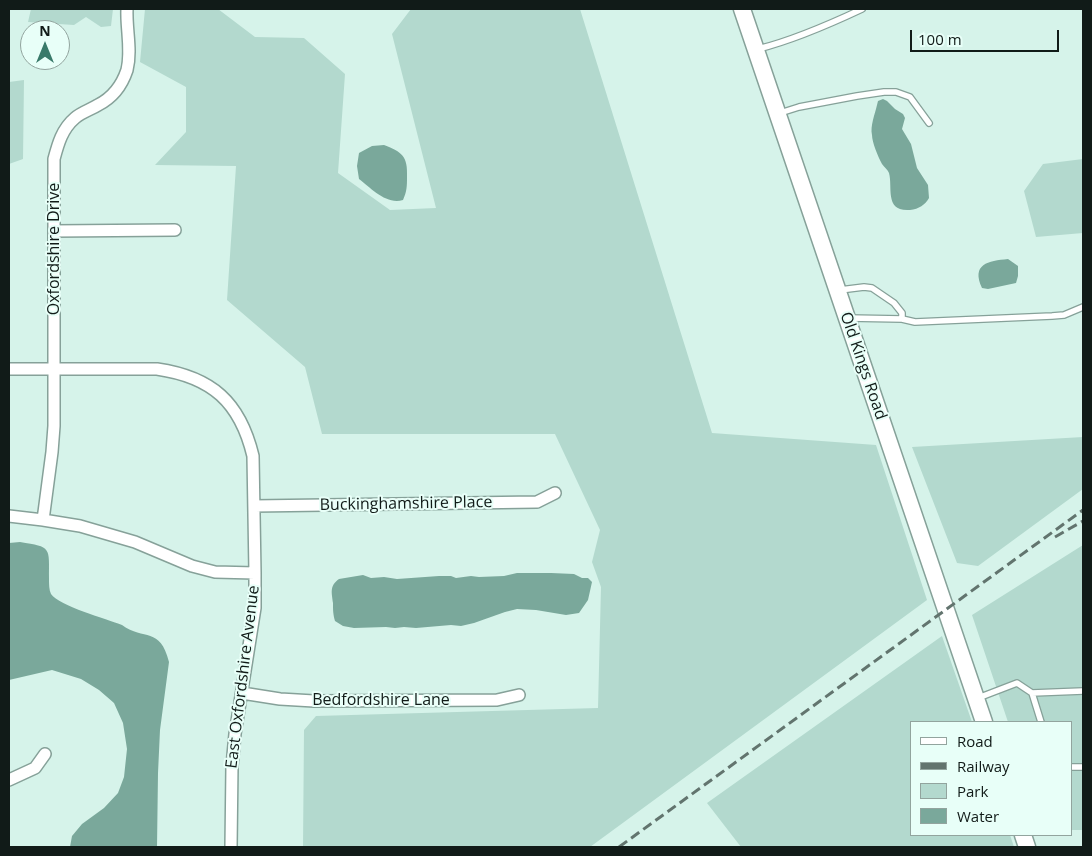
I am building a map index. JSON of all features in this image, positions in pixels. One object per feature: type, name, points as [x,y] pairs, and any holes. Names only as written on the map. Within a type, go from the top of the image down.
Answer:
[{"type":"street","name":"Oxfordshire Drive","points":[[43,520],[53,443],[54,159],[58,142],[64,130],[74,118],[108,99],[123,80],[129,55],[127,9]]},
{"type":"street","name":"Old Kings Road","points":[[742,9],[984,721]]},
{"type":"street","points":[[54,231],[175,230]]},
{"type":"street","name":"East Oxfordshire Avenue","points":[[9,369],[158,369],[175,372],[203,383],[222,396],[235,411],[243,425],[253,456],[254,618],[235,734],[232,766],[231,847]]},
{"type":"street","name":"Buckinghamshire Place","points":[[254,506],[538,502],[555,493]]},
{"type":"street","points":[[9,516],[80,526],[104,532],[135,542],[192,566],[215,572],[255,573]]},
{"type":"street","name":"Bedfordshire Lane","points":[[242,694],[314,701],[497,700],[519,695]]},
{"type":"street","points":[[9,780],[35,768],[45,754]]},
{"type":"lane","points":[[756,49],[776,44],[824,26],[862,9]]},
{"type":"lane","points":[[778,113],[857,96],[896,92],[910,97],[929,123]]},
{"type":"lane","points":[[838,290],[872,288],[894,303],[902,312],[902,319]]},
{"type":"lane","points":[[847,318],[902,319],[915,322],[1052,316],[1083,307]]},
{"type":"lane","points":[[976,699],[1017,683],[1032,693],[1083,691]]},
{"type":"lane","points":[[1032,693],[1041,721]]},
{"type":"green space","points":[[31,9],[113,9],[111,26],[101,27],[86,17],[74,25],[70,25],[70,20],[28,20]]},
{"type":"green space","points":[[145,9],[218,9],[255,37],[304,38],[345,74],[338,173],[390,210],[436,208],[392,34],[411,9],[580,9],[712,433],[876,445],[927,600],[590,847],[303,847],[304,730],[316,716],[598,708],[601,587],[592,562],[600,530],[555,434],[322,434],[305,367],[227,300],[236,166],[155,165],[186,132],[186,87],[140,62]]},
{"type":"green space","points":[[24,80],[23,159],[9,164],[9,82]]},
{"type":"green space","points":[[1083,159],[1083,233],[1036,237],[1024,191],[1043,164]]},
{"type":"green space","points":[[1083,437],[1083,489],[978,566],[957,563],[912,447]]},
{"type":"green space","points":[[1083,545],[1083,830],[1072,830],[1072,721],[1008,721],[972,615]]},
{"type":"green space","points":[[942,636],[972,721],[910,721],[910,836],[1010,836],[1014,847],[741,847],[707,803]]},
{"type":"water","points":[[883,99],[903,114],[905,118],[902,129],[911,144],[917,168],[928,185],[929,198],[924,205],[916,209],[902,210],[893,203],[889,173],[882,164],[874,145],[872,124],[878,101]]},
{"type":"water","points":[[384,145],[395,150],[405,159],[407,183],[403,200],[397,201],[385,198],[359,179],[357,166],[359,153],[372,146]]},
{"type":"water","points":[[1008,259],[1018,266],[1016,283],[988,289],[982,288],[979,274],[983,265]]},
{"type":"water","points":[[20,542],[38,545],[46,550],[49,560],[50,591],[56,599],[73,608],[150,636],[161,643],[165,651],[169,662],[160,730],[157,847],[70,847],[72,836],[82,824],[104,808],[118,793],[124,777],[127,749],[123,723],[114,703],[99,690],[81,679],[52,670],[9,680],[9,543]]},
{"type":"water","points":[[517,573],[574,574],[582,578],[588,578],[592,582],[588,600],[579,613],[566,615],[517,609],[461,626],[354,628],[343,626],[334,619],[332,590],[334,584],[339,579],[363,575],[371,578],[397,579],[439,576],[456,578],[504,576]]},
{"type":"railway","points":[[619,847],[1083,510]]},
{"type":"railway","points":[[1055,537],[1083,521]]}]
